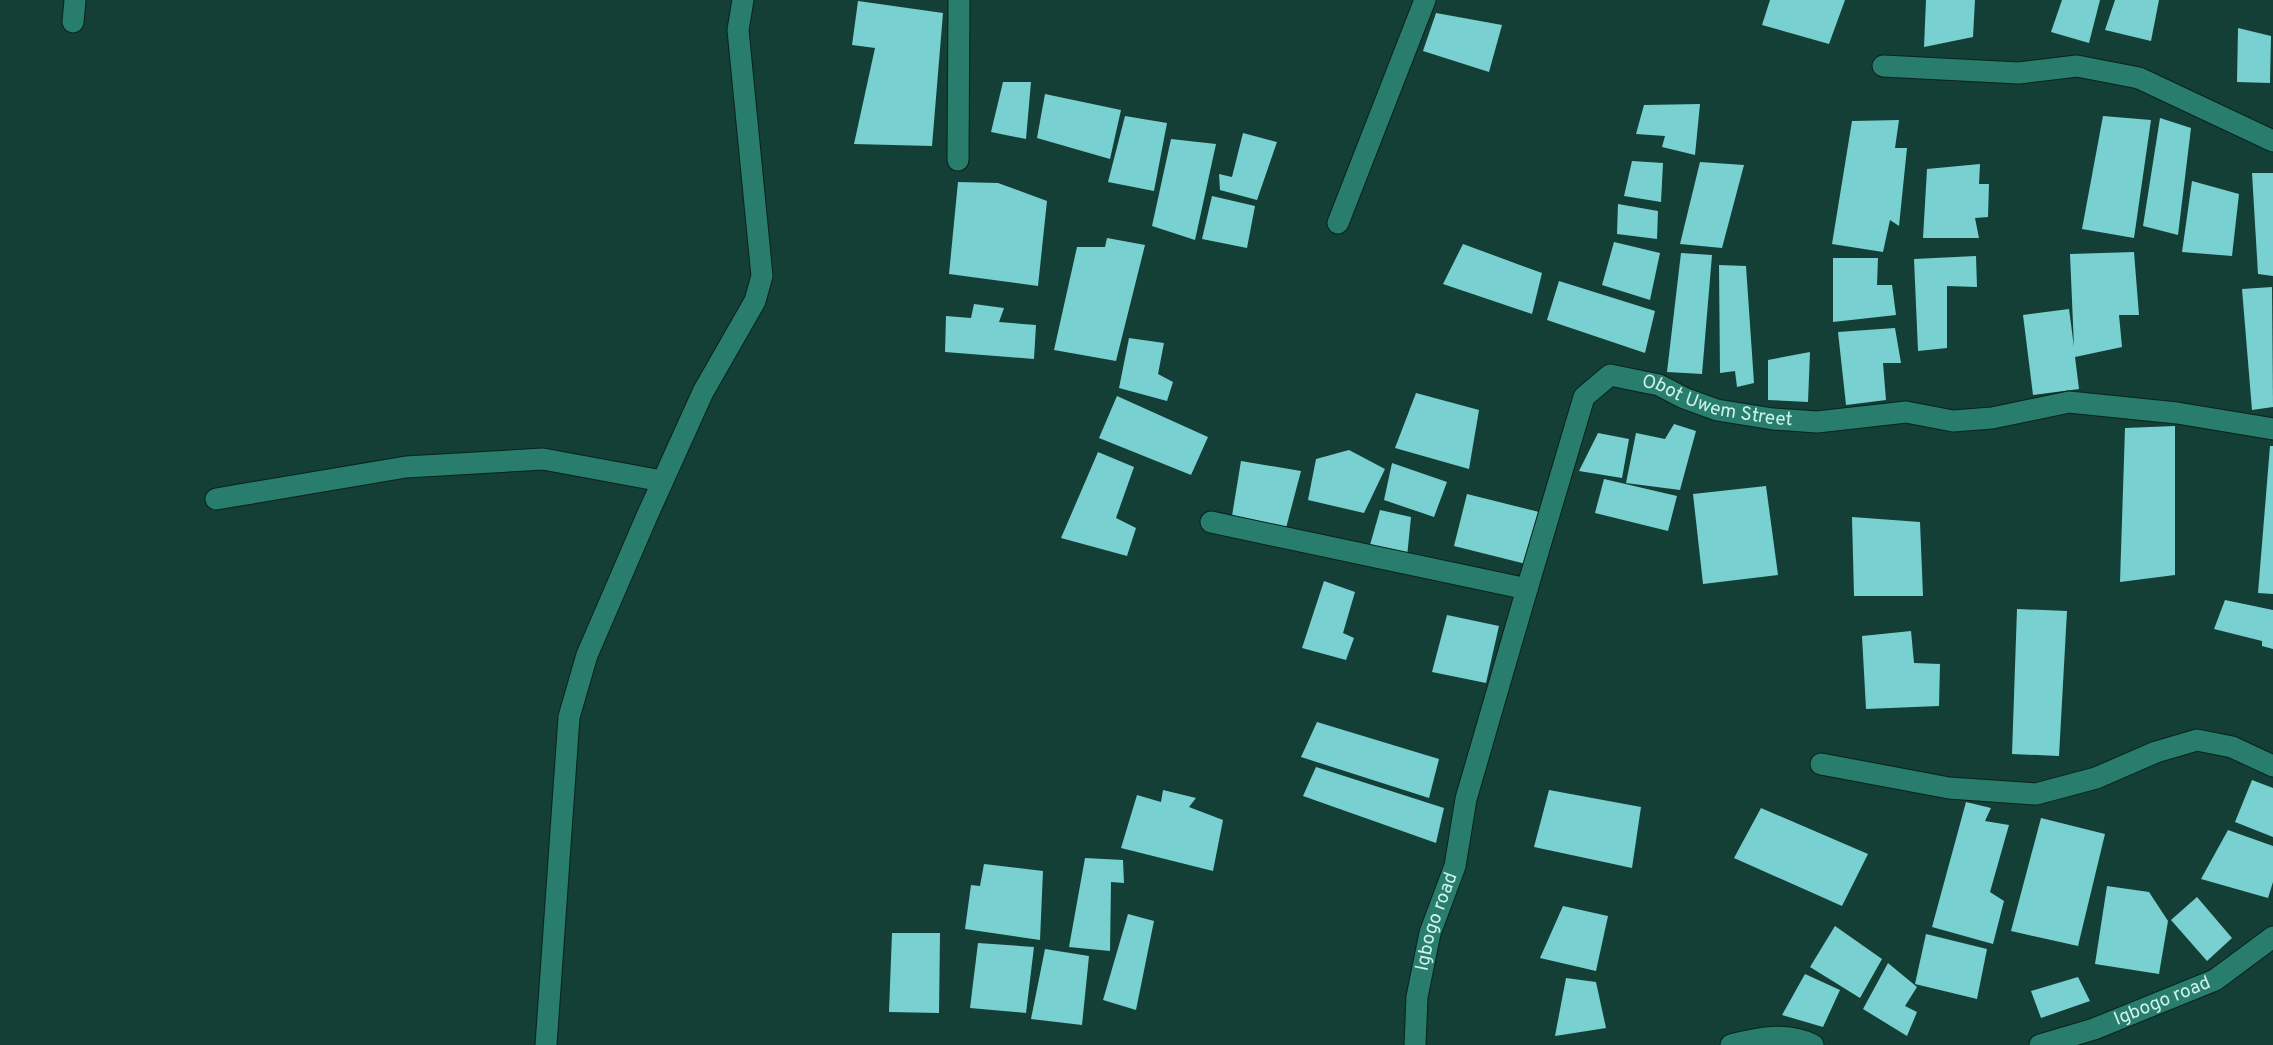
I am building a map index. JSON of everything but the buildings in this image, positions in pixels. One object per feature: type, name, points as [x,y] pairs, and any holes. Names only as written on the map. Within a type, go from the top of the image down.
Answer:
[{"type":"street","points":[[74,22],[75,0]]},
{"type":"street","points":[[546,1045],[569,717],[587,655],[662,481],[703,392],[755,301],[762,276],[738,30],[743,0]]},
{"type":"street","points":[[958,160],[959,0]]},
{"type":"street","points":[[1338,223],[1425,0]]},
{"type":"street","points":[[1883,65],[2020,73],[2077,66],[2139,78],[2273,141]]},
{"type":"street","name":"Obot Uwem Street","points":[[1466,799],[1584,397],[1610,375],[1659,385],[1717,410],[1773,419],[1817,422],[1906,412],[1952,421],[1992,418],[2069,402],[2177,413],[2273,429]]},
{"type":"street","points":[[216,499],[407,467],[543,459],[662,481]]},
{"type":"street","points":[[1210,522],[1527,589]]},
{"type":"street","points":[[1821,764],[1949,788],[2036,794],[2096,778],[2156,752],[2197,740],[2232,747],[2273,766]]},
{"type":"street","name":"Igbogo road","points":[[1415,1045],[1417,997],[1430,933],[1455,866],[1466,799]]},
{"type":"street","name":"Igbogo road","points":[[2040,1045],[2094,1029],[2215,980],[2273,937]]},
{"type":"street","points":[[1731,1045],[1762,1037],[1801,1039],[1812,1045]]}]
